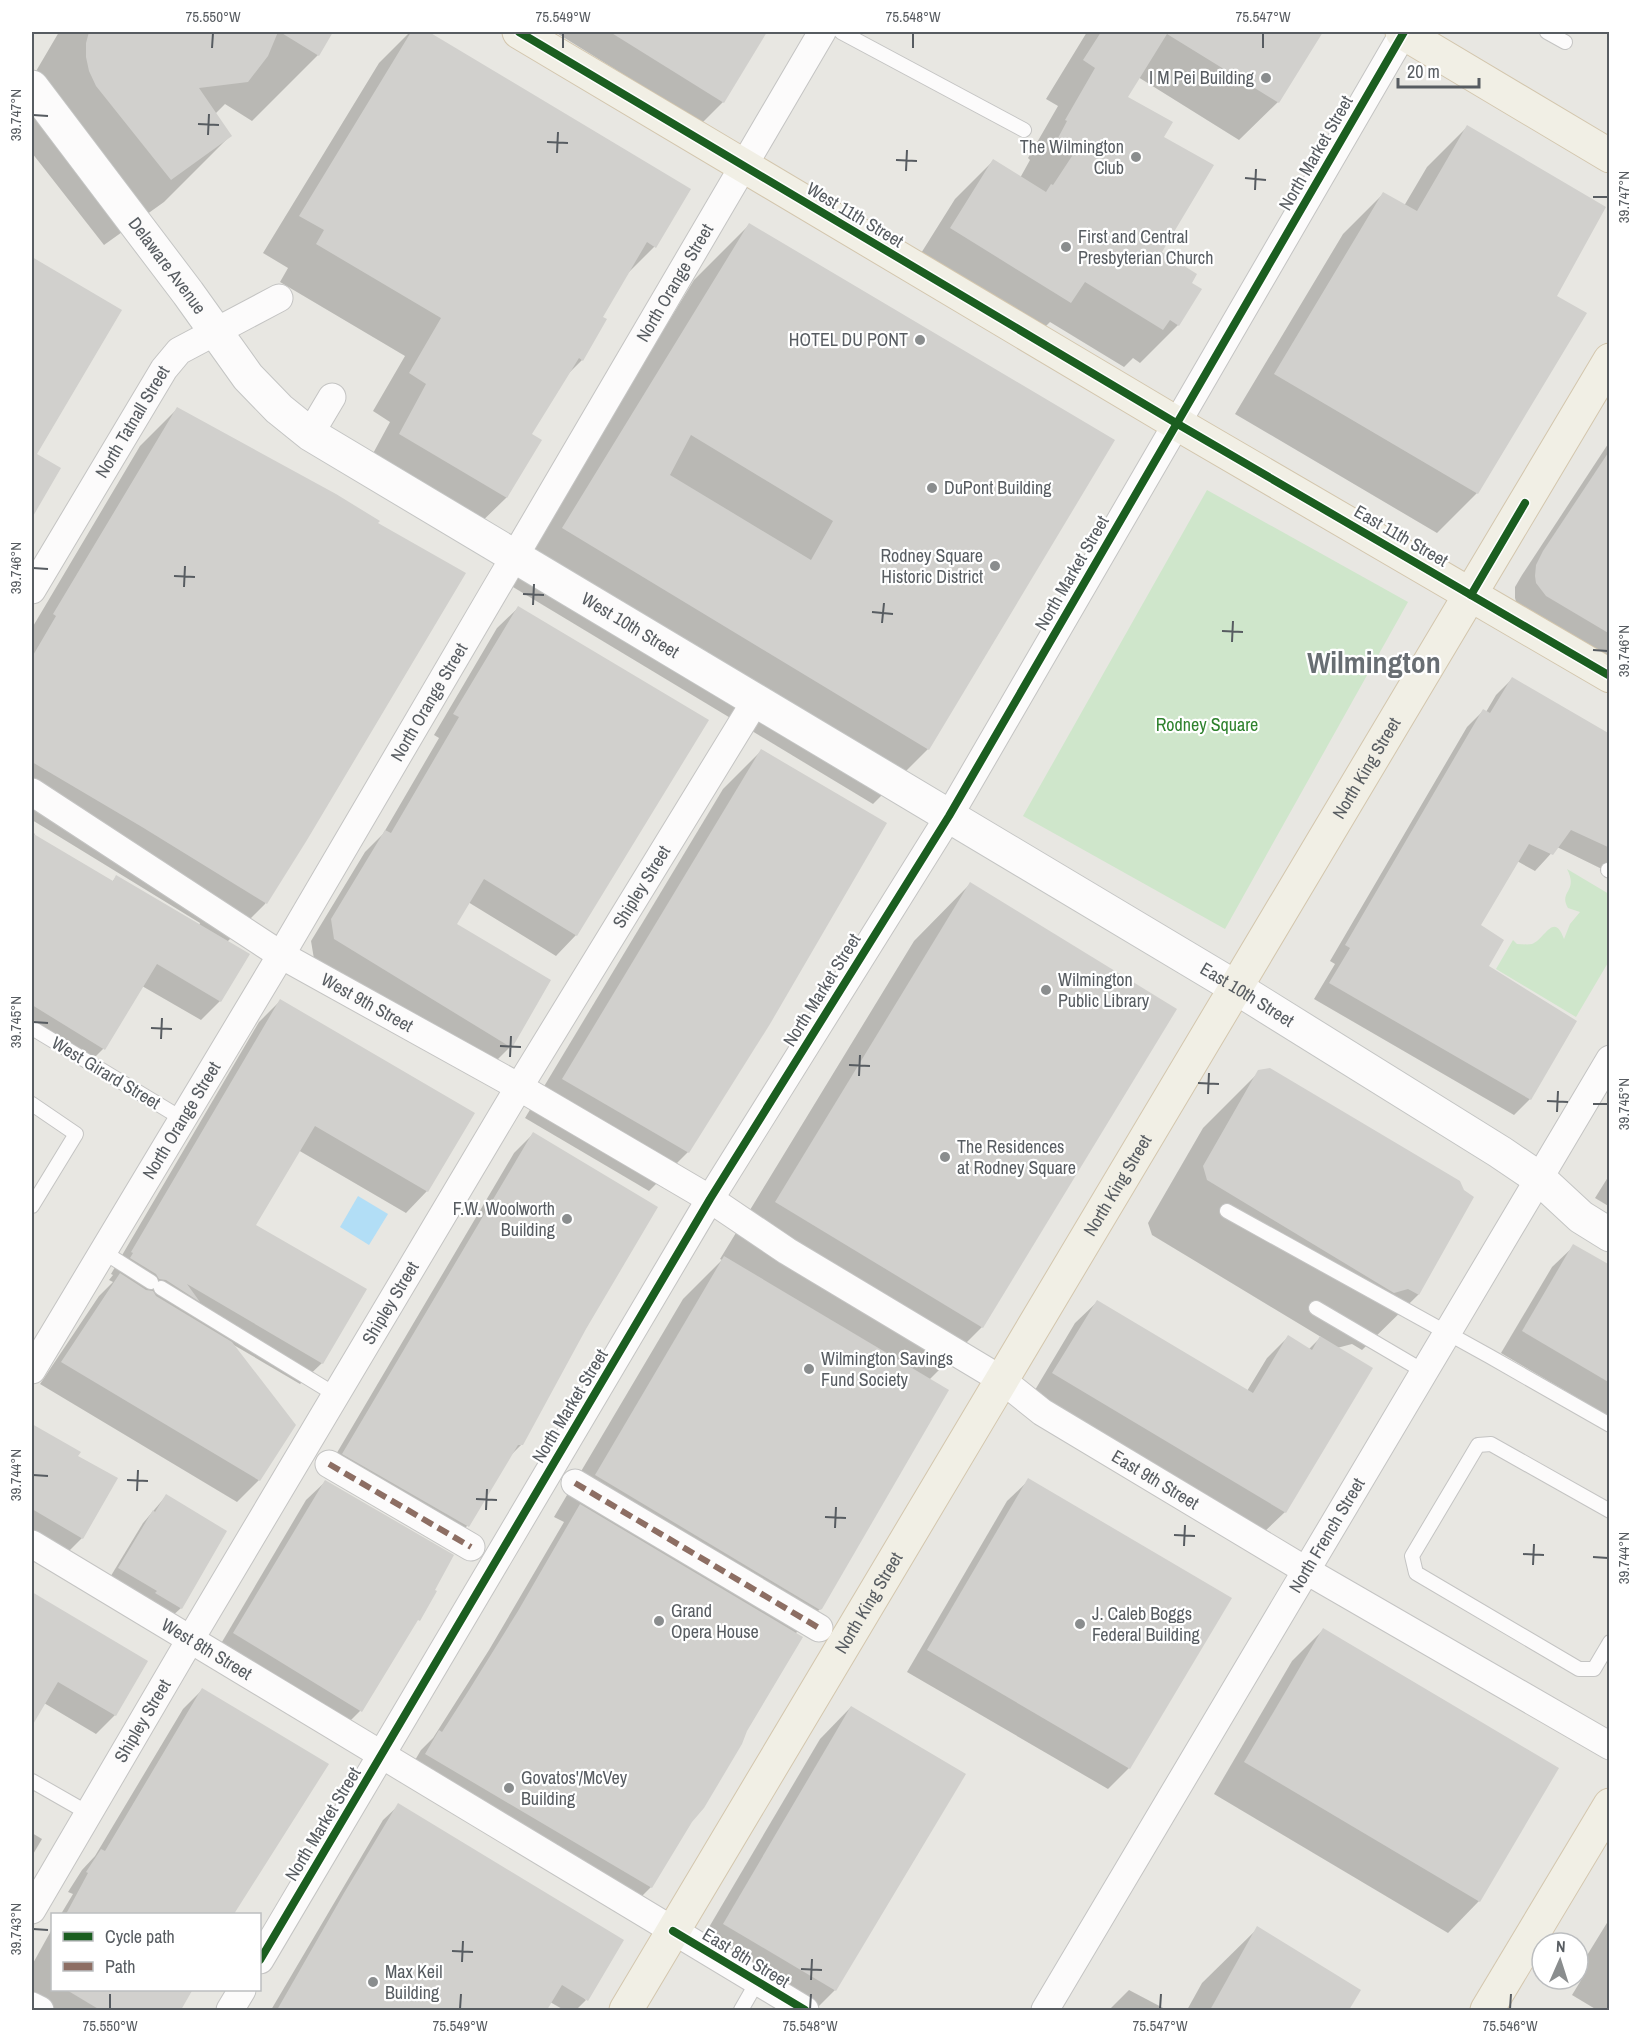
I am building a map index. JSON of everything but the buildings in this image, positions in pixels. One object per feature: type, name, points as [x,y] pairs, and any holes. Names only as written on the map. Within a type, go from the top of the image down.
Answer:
[{"type":"main road","name":"West 11th Street","points":[[519,32],[1176,423]]},
{"type":"main road","points":[[1403,32],[1610,156]]},
{"type":"main road","name":"Delaware Avenue","points":[[32,87],[248,376],[279,410],[310,434]]},
{"type":"main road","name":"North King Street","points":[[626,2010],[1610,360]]},
{"type":"main road","name":"East 11th Street","points":[[1176,423],[1610,676]]},
{"type":"main road","name":"West 10th Street","points":[[310,434],[949,816]]},
{"type":"main road","name":"East 10th Street","points":[[949,816],[1235,987],[1500,1152],[1540,1179],[1581,1217],[1610,1236]]},
{"type":"main road","name":"East 10th Street","points":[[1540,1179],[1589,1196],[1610,1210]]},
{"type":"main road","points":[[1487,2010],[1610,1805]]},
{"type":"street","name":"North Orange Street","points":[[32,1370],[181,1118],[281,955],[822,32]]},
{"type":"street","name":"North Market Street","points":[[261,1958],[710,1199],[949,816],[1403,32]]},
{"type":"street","name":"North Tatnall Street","points":[[32,590],[164,369],[179,351],[279,298]]},
{"type":"street","points":[[310,434],[332,397]]},
{"type":"street","name":"Shipley Street","points":[[32,1910],[519,1087],[756,700]]},
{"type":"street","name":"West 9th Street","points":[[32,792],[281,955],[519,1087],[710,1199]]},
{"type":"street","name":"North French Street","points":[[1045,2010],[1610,1059]]},
{"type":"street","name":"East 9th Street","points":[[710,1199],[787,1251],[1002,1380],[1042,1412],[1307,1571],[1610,1746]]},
{"type":"street","points":[[329,1464],[471,1547]]},
{"type":"street","points":[[575,1483],[819,1628]]},
{"type":"street","name":"West 8th Street","points":[[32,1544],[381,1755]]},
{"type":"street","name":"East 8th Street","points":[[381,1755],[805,2010]]},
{"type":"street","points":[[230,2010],[241,1991]]},
{"type":"street","points":[[32,2006],[40,2010]]},
{"type":"lane","points":[[841,32],[1024,130]]},
{"type":"lane","points":[[1547,32],[1565,42]]},
{"type":"lane","name":"West Girard Street","points":[[32,1028],[181,1118]]},
{"type":"lane","points":[[32,1104],[76,1134],[38,1183],[32,1206]]},
{"type":"lane","points":[[1227,1211],[1610,1425]]},
{"type":"lane","points":[[102,1251],[336,1395]]},
{"type":"lane","points":[[1316,1308],[1425,1372]]},
{"type":"lane","points":[[1610,1511],[1491,1444],[1478,1445],[1412,1556],[1416,1573],[1579,1669],[1594,1669],[1610,1642]]},
{"type":"lane","points":[[32,1781],[88,1813]]},
{"type":"lane","points":[[741,2010],[757,1982]]},
{"type":"green space","name":"Rodney Square","points":[[1207,490],[1408,602],[1225,929],[1023,816]]},
{"type":"green space","points":[[1567,869],[1609,894],[1609,961],[1576,1017],[1496,969],[1513,940],[1517,944],[1532,944],[1553,927],[1557,927],[1564,939],[1570,924],[1580,912],[1568,908],[1566,902],[1565,898],[1571,882]]},
{"type":"water","points":[[358,1196],[388,1214],[369,1245],[340,1227]]},
{"type":"marked path","points":[[329,1464],[471,1547]]},
{"type":"marked path","points":[[575,1483],[819,1628]]},
{"type":"cycle path","points":[[519,32],[1176,423],[1610,676]]},
{"type":"cycle path","points":[[261,1958],[710,1199],[949,816],[1404,32]]},
{"type":"cycle path","points":[[1471,595],[1525,503]]},
{"type":"cycle path","points":[[673,1931],[805,2010]]},
{"type":"place","name":"I M Pei Building","points":[[1266,78]]},
{"type":"place","name":"The Wilmington Club","points":[[1136,157]]},
{"type":"place","name":"First and Central Presbyterian Church","points":[[1066,247]]},
{"type":"place","name":"HOTEL DU PONT","points":[[920,340]]},
{"type":"place","name":"DuPont Building","points":[[932,488]]},
{"type":"place","name":"Rodney Square Historic District","points":[[995,566]]},
{"type":"place","name":"Wilmington Public Library","points":[[1046,990]]},
{"type":"place","name":"The Residences at Rodney Square","points":[[945,1157]]},
{"type":"place","name":"F.W. Woolworth Building","points":[[567,1219]]},
{"type":"place","name":"Wilmington Savings Fund Society","points":[[809,1369]]},
{"type":"place","name":"Grand Opera House","points":[[659,1621]]},
{"type":"place","name":"J. Caleb Boggs Federal Building","points":[[1080,1624]]},
{"type":"place","name":"Govatos'/McVey Building","points":[[509,1788]]},
{"type":"place","name":"Max Keil Building","points":[[373,1982]]},
{"type":"district","name":"Wilmington","points":[[1374,663]]}]
